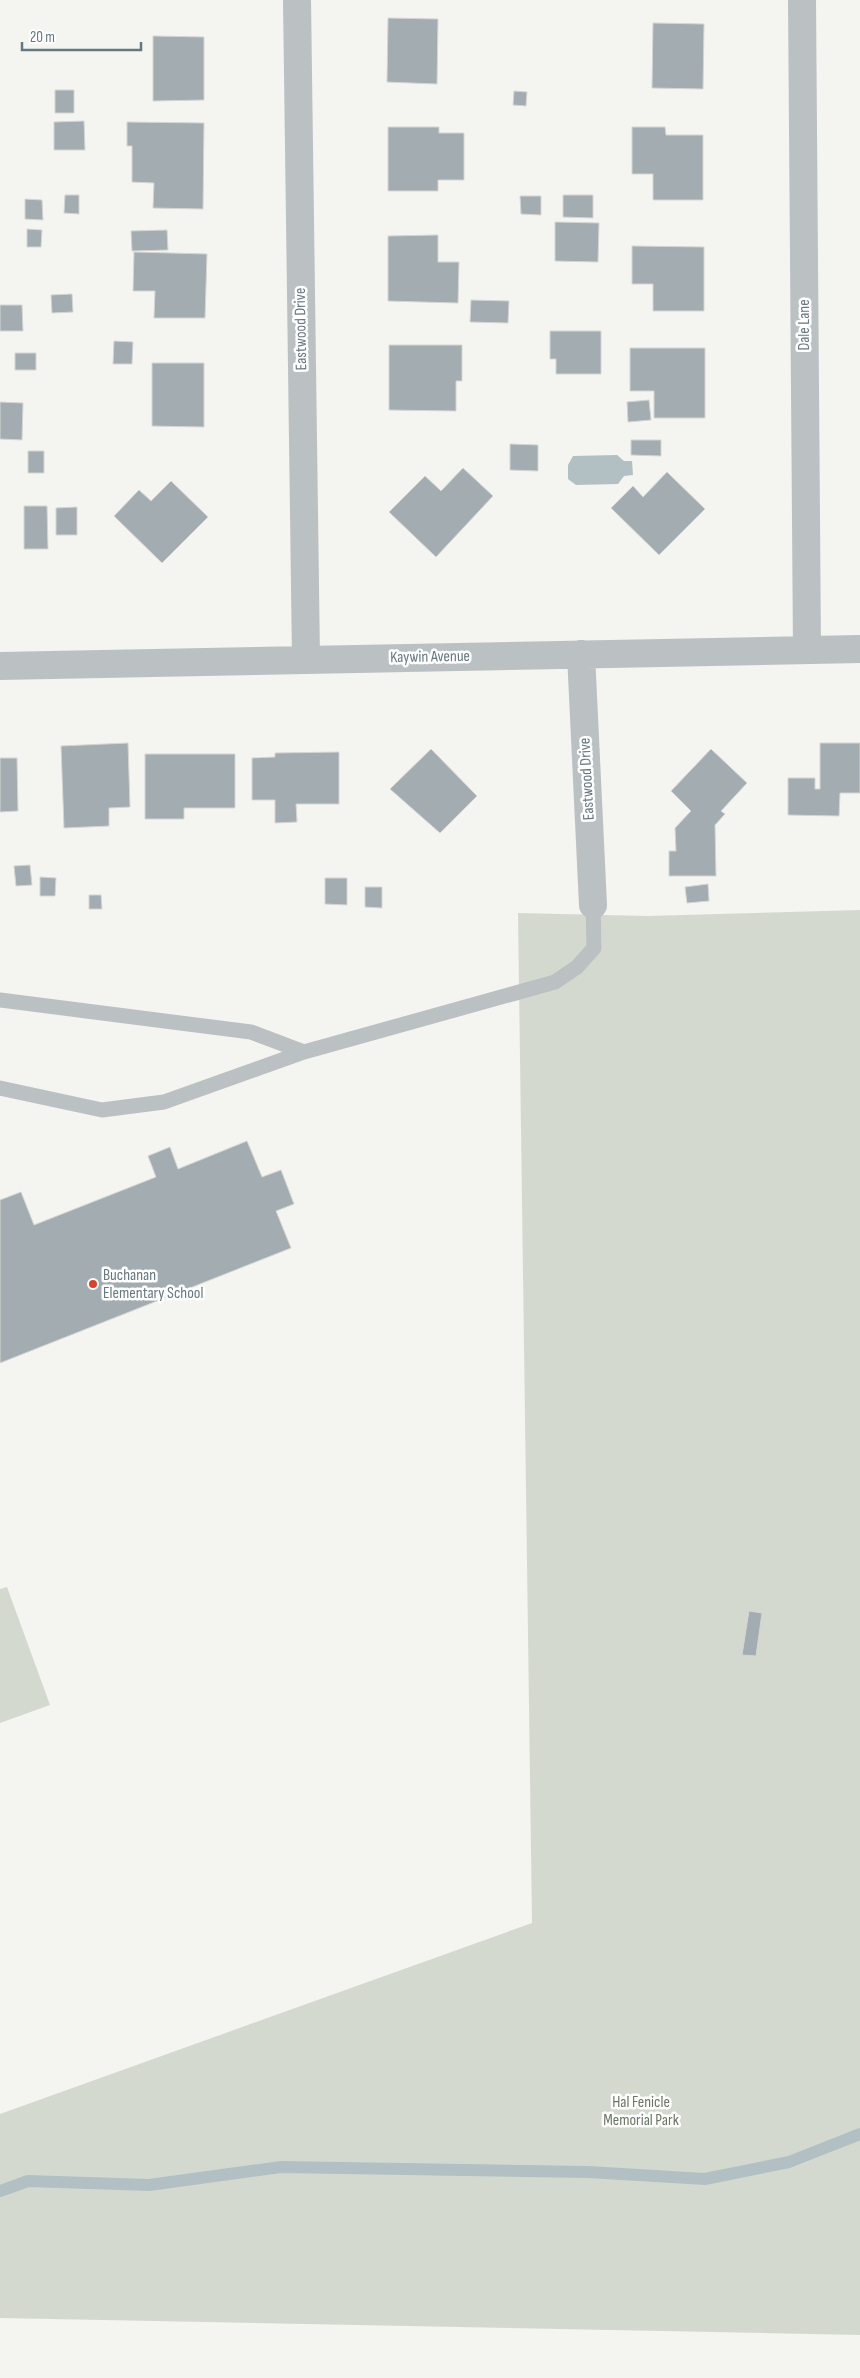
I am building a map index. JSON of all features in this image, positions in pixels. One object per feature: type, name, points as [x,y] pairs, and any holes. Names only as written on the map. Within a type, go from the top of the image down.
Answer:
[{"type":"street","name":"Eastwood Drive","points":[[297,0],[306,659]]},
{"type":"street","name":"Dale Lane","points":[[802,0],[807,650]]},
{"type":"street","name":"Kaywin Avenue","points":[[0,666],[860,649]]},
{"type":"street","name":"Eastwood Drive","points":[[581,654],[593,905]]},
{"type":"lane","points":[[0,1088],[102,1110],[164,1102],[304,1052],[555,982],[577,967],[594,948],[593,905]]},
{"type":"lane","points":[[0,1000],[251,1032],[304,1052]]},
{"type":"green space","name":"Hal Fenicle Memorial Park","points":[[860,910],[860,2335],[0,2318],[0,2114],[532,1923],[518,913],[647,916]]},
{"type":"green space","points":[[7,1587],[50,1705],[0,1723],[0,1589]]},
{"type":"shaded area","points":[[617,455],[624,461],[632,461],[633,475],[624,476],[618,484],[576,485],[568,479],[568,465],[573,456]]},
{"type":"building","points":[[388,18],[438,19],[437,84],[387,82]]},
{"type":"building","points":[[653,23],[704,24],[703,89],[652,88]]},
{"type":"building","points":[[153,36],[204,37],[204,100],[153,101]]},
{"type":"building","points":[[55,90],[74,90],[74,113],[55,113]]},
{"type":"building","points":[[514,91],[527,92],[526,106],[513,105]]},
{"type":"building","points":[[84,121],[85,150],[54,150],[54,122]]},
{"type":"building","points":[[127,122],[204,123],[203,209],[153,208],[154,183],[132,182],[132,146],[127,146]]},
{"type":"building","points":[[388,127],[439,127],[439,133],[464,133],[464,180],[438,180],[438,191],[388,191]]},
{"type":"building","points":[[632,127],[665,127],[666,135],[703,135],[703,200],[653,200],[653,174],[632,174]]},
{"type":"building","points":[[65,195],[79,195],[79,214],[64,213]]},
{"type":"building","points":[[563,195],[593,195],[593,218],[563,217]]},
{"type":"building","points":[[520,196],[541,196],[541,215],[521,214]]},
{"type":"building","points":[[25,199],[42,200],[43,220],[25,219]]},
{"type":"building","points":[[555,222],[599,223],[598,262],[555,261]]},
{"type":"building","points":[[27,229],[42,230],[41,247],[27,247]]},
{"type":"building","points":[[167,230],[168,250],[132,251],[131,231]]},
{"type":"building","points":[[438,235],[438,262],[459,262],[458,303],[388,301],[388,236]]},
{"type":"building","points":[[632,246],[704,247],[704,311],[653,311],[653,284],[632,284]]},
{"type":"building","points":[[134,252],[207,254],[205,318],[154,318],[155,291],[133,291]]},
{"type":"building","points":[[72,294],[73,312],[52,313],[51,295]]},
{"type":"building","points":[[471,300],[509,301],[508,323],[470,322]]},
{"type":"building","points":[[0,305],[22,305],[23,331],[0,331]]},
{"type":"building","points":[[550,331],[601,331],[601,374],[556,374],[556,359],[550,359]]},
{"type":"building","points":[[114,341],[133,342],[132,364],[113,364]]},
{"type":"building","points":[[389,345],[462,345],[462,381],[456,381],[456,411],[389,410]]},
{"type":"building","points":[[630,348],[705,348],[705,418],[654,418],[654,391],[630,391]]},
{"type":"building","points":[[15,353],[36,353],[36,370],[15,370]]},
{"type":"building","points":[[152,363],[204,363],[204,427],[152,426]]},
{"type":"building","points":[[649,400],[651,420],[628,422],[627,402]]},
{"type":"building","points":[[0,402],[23,403],[22,440],[0,439]]},
{"type":"building","points":[[631,440],[661,440],[661,456],[631,455]]},
{"type":"building","points":[[510,444],[538,445],[538,471],[510,470]]},
{"type":"building","points":[[28,451],[44,451],[44,473],[28,473]]},
{"type":"building","points":[[463,468],[493,496],[436,557],[389,512],[425,476],[441,491]]},
{"type":"building","points":[[667,472],[705,509],[659,555],[611,508],[633,486],[643,497]]},
{"type":"building","points":[[171,481],[208,517],[162,563],[114,516],[139,490],[151,501]]},
{"type":"building","points":[[24,506],[47,506],[48,549],[24,549]]},
{"type":"building","points":[[77,507],[77,535],[56,535],[56,508]]},
{"type":"building","points":[[128,743],[130,807],[109,808],[109,826],[64,828],[61,746]]},
{"type":"building","points":[[820,743],[860,743],[860,793],[840,793],[839,816],[788,815],[788,778],[815,778],[815,789],[820,789]]},
{"type":"building","points":[[431,749],[477,796],[440,833],[390,789]]},
{"type":"building","points":[[711,749],[747,783],[721,811],[725,814],[715,825],[716,876],[669,876],[669,851],[676,851],[675,828],[691,811],[671,791]]},
{"type":"building","points":[[339,752],[339,804],[296,804],[297,822],[275,823],[275,800],[252,800],[252,758],[275,757],[275,753]]},
{"type":"building","points":[[145,754],[235,754],[235,808],[184,808],[184,819],[145,819]]},
{"type":"building","points":[[0,758],[17,758],[18,811],[0,812]]},
{"type":"building","points":[[30,865],[32,885],[16,886],[14,866]]},
{"type":"building","points":[[40,877],[56,878],[55,896],[40,896]]},
{"type":"building","points":[[325,878],[347,878],[347,905],[325,904]]},
{"type":"building","points":[[708,884],[709,901],[687,903],[685,887]]},
{"type":"building","points":[[365,887],[382,887],[382,908],[365,907]]},
{"type":"building","points":[[89,895],[101,895],[102,909],[89,909]]},
{"type":"building","points":[[247,1141],[262,1177],[281,1170],[294,1204],[276,1211],[291,1248],[0,1363],[0,1200],[21,1192],[34,1225],[156,1177],[148,1156],[170,1147],[178,1169]]},
{"type":"building","points":[[749,1611],[762,1613],[756,1656],[742,1655]]},
{"type":"waterway","points":[[0,2191],[28,2181],[149,2185],[281,2167],[588,2172],[705,2179],[789,2162],[860,2134]]},
{"type":"place","name":"Buchanan Elementary School","points":[[93,1284]]}]
